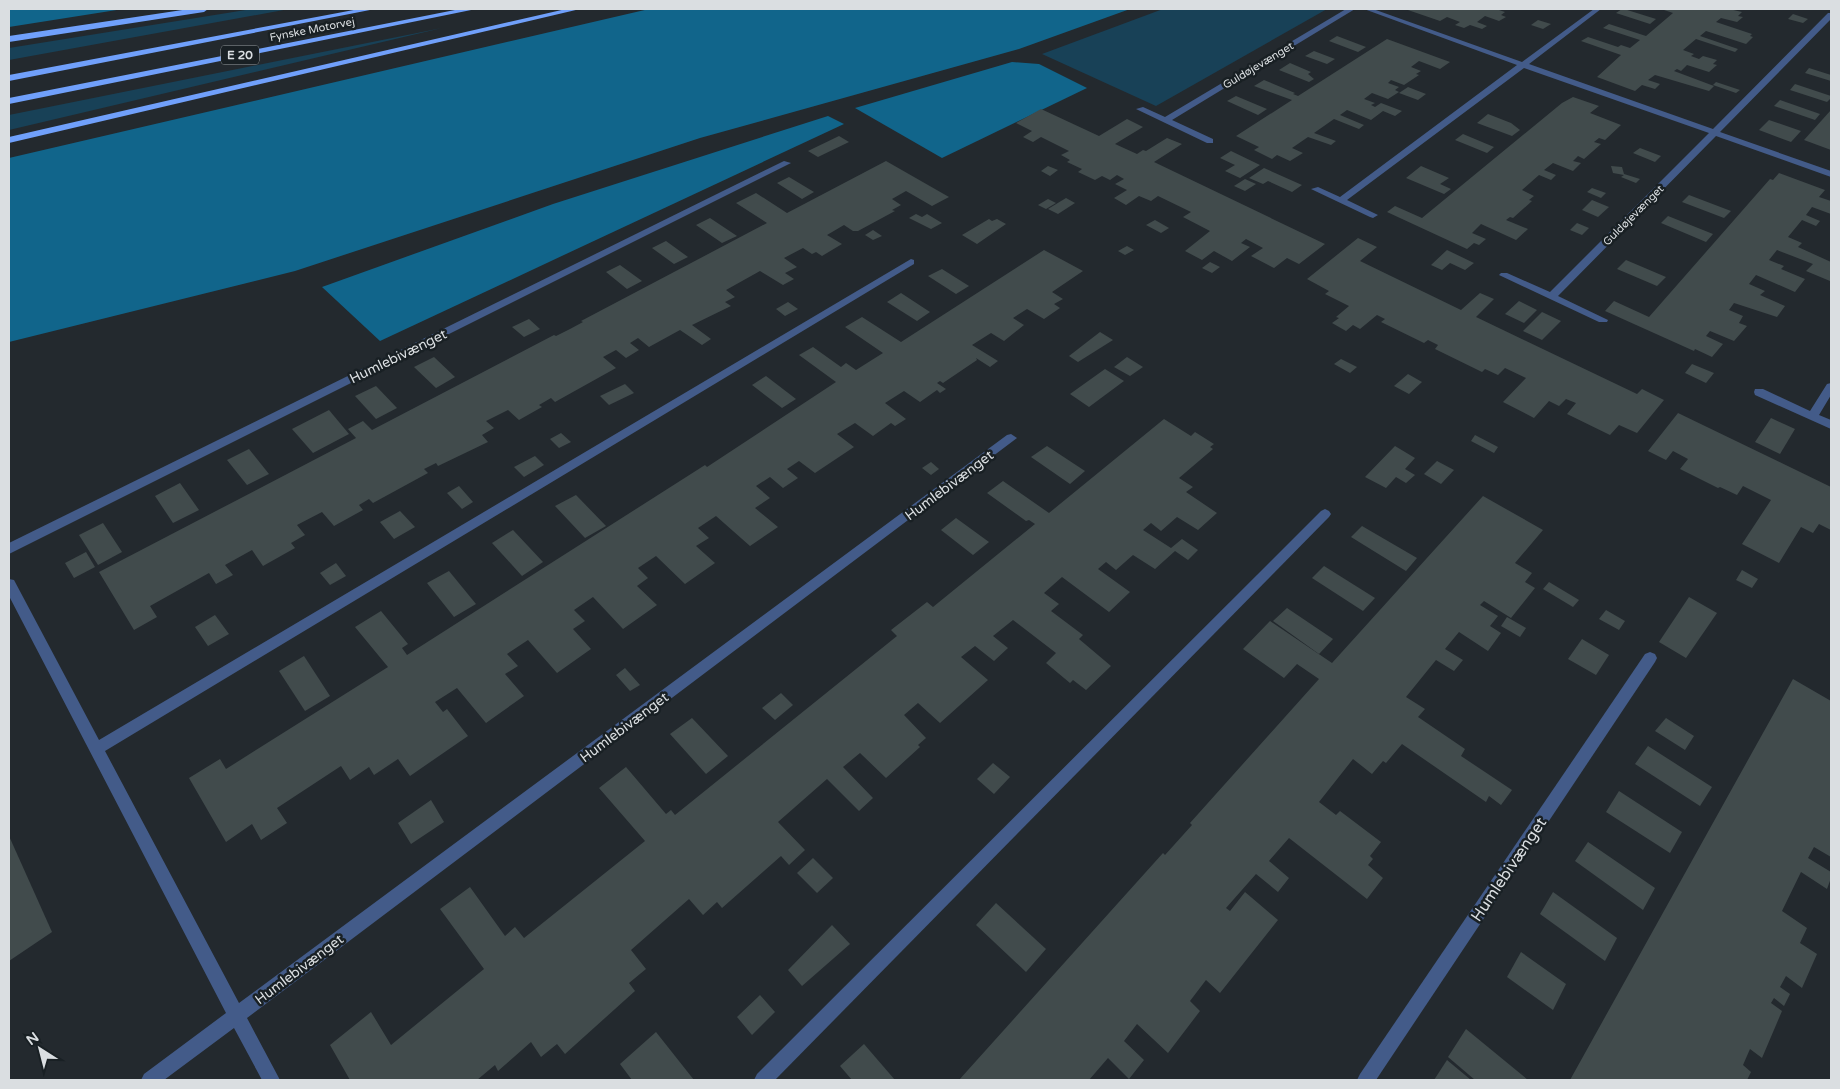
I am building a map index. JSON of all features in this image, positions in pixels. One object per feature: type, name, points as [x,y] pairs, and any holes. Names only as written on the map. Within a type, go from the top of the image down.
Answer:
[{"type":"highway","points":[[9,39],[204,9]]},
{"type":"highway","name":"Fynske Motorvej","points":[[9,78],[371,9]]},
{"type":"highway","name":"Fynske Motorvej","points":[[9,101],[472,9]]},
{"type":"highway","points":[[9,140],[576,9]]},
{"type":"street","name":"Guldøjevænget","points":[[1165,120],[1350,9]]},
{"type":"street","points":[[1367,9],[1831,174]]},
{"type":"street","points":[[1341,200],[1598,9]]},
{"type":"street","name":"Guldøjevænget","points":[[1552,296],[1831,15]]},
{"type":"street","points":[[1140,109],[1210,141]]},
{"type":"street","name":"Humlebivænget","points":[[9,548],[787,163]]},
{"type":"street","points":[[1315,189],[1373,215]]},
{"type":"street","points":[[96,749],[911,262]]},
{"type":"street","points":[[1504,275],[1603,320]]},
{"type":"street","points":[[1812,416],[1831,387]]},
{"type":"street","points":[[1759,392],[1831,424]]},
{"type":"street","name":"Humlebivænget","points":[[150,1080],[1011,438]]},
{"type":"street","points":[[762,1080],[1325,514]]},
{"type":"street","points":[[9,584],[271,1080]]},
{"type":"street","name":"Humlebivænget","points":[[1366,1080],[1650,658]]},
{"type":"shaded area","points":[[9,9],[123,9],[9,27]]},
{"type":"shaded area","points":[[252,9],[289,9],[9,60],[9,48]]},
{"type":"shaded area","points":[[649,9],[1130,9],[1019,49],[700,138],[295,271],[9,342],[9,158]]},
{"type":"shaded area","points":[[1163,9],[1327,9],[1156,106],[1042,54]]},
{"type":"shaded area","points":[[442,28],[9,130],[9,115]]},
{"type":"shaded area","points":[[1012,62],[1039,64],[1087,88],[942,158],[855,108]]},
{"type":"shaded area","points":[[828,116],[844,124],[380,341],[322,287],[553,204]]},
{"type":"building","points":[[1405,9],[1496,9],[1505,12],[1501,15],[1506,17],[1499,21],[1485,16],[1477,22],[1487,26],[1482,29],[1470,25],[1464,28],[1455,25],[1460,22],[1447,17],[1440,21]]},
{"type":"building","points":[[1622,9],[1656,19],[1650,24],[1616,13]]},
{"type":"building","points":[[1661,9],[1729,9],[1742,12],[1738,16],[1743,17],[1737,22],[1721,18],[1716,22],[1752,34],[1750,36],[1753,37],[1746,44],[1706,31],[1700,36],[1738,49],[1735,52],[1696,39],[1683,50],[1694,54],[1691,56],[1699,59],[1703,56],[1717,60],[1713,64],[1717,65],[1709,72],[1687,65],[1681,71],[1677,69],[1674,71],[1714,86],[1709,91],[1655,75],[1648,80],[1660,84],[1655,89],[1642,85],[1635,91],[1597,77],[1621,55],[1581,41],[1588,37],[1618,47],[1621,45],[1630,48],[1640,40],[1603,28],[1609,24],[1646,36],[1673,13]]},
{"type":"building","points":[[1793,14],[1808,19],[1803,23],[1788,19]]},
{"type":"building","points":[[1538,20],[1551,24],[1543,29],[1531,25]]},
{"type":"building","points":[[1337,36],[1366,47],[1358,52],[1329,41]]},
{"type":"building","points":[[1387,39],[1450,62],[1440,69],[1419,61],[1411,67],[1421,71],[1416,74],[1419,75],[1404,85],[1391,80],[1388,83],[1399,87],[1395,90],[1399,92],[1388,99],[1372,93],[1364,99],[1375,103],[1371,105],[1375,107],[1381,103],[1402,111],[1395,116],[1383,111],[1371,120],[1347,110],[1340,115],[1364,125],[1359,129],[1334,119],[1314,133],[1336,141],[1331,145],[1308,137],[1292,148],[1303,153],[1290,161],[1277,155],[1272,159],[1254,150],[1259,147],[1236,136],[1292,100],[1254,86],[1264,80],[1298,96]]},
{"type":"building","points":[[1314,51],[1335,59],[1327,64],[1305,56]]},
{"type":"building","points":[[1290,63],[1311,72],[1308,74],[1314,79],[1309,82],[1279,70]]},
{"type":"building","points":[[1809,68],[1831,75],[1831,81],[1805,73]]},
{"type":"building","points":[[1716,82],[1740,90],[1736,93],[1713,85]]},
{"type":"building","points":[[1795,84],[1831,96],[1831,98],[1827,102],[1790,90]]},
{"type":"building","points":[[1408,87],[1426,94],[1418,100],[1399,93]]},
{"type":"building","points":[[1236,96],[1267,109],[1258,115],[1227,101]]},
{"type":"building","points":[[1573,97],[1599,106],[1590,113],[1621,125],[1605,140],[1599,138],[1594,142],[1601,144],[1584,159],[1578,156],[1573,161],[1581,163],[1573,171],[1553,163],[1544,170],[1556,175],[1551,180],[1539,175],[1522,190],[1534,196],[1529,200],[1532,201],[1513,218],[1510,217],[1506,220],[1528,229],[1516,240],[1481,224],[1472,233],[1486,239],[1479,245],[1474,243],[1467,249],[1387,212],[1395,206],[1422,218],[1562,103]]},
{"type":"building","points":[[1780,100],[1820,114],[1815,120],[1774,106]]},
{"type":"building","points":[[1041,109],[1099,136],[1127,119],[1143,127],[1115,144],[1137,154],[1143,150],[1146,151],[1167,138],[1182,144],[1154,162],[1325,244],[1299,264],[1287,258],[1274,268],[1251,256],[1263,248],[1246,239],[1241,243],[1250,247],[1232,261],[1214,251],[1202,260],[1185,251],[1210,231],[1183,217],[1191,212],[1158,196],[1151,201],[1139,196],[1126,205],[1114,198],[1127,190],[1115,184],[1124,179],[1117,175],[1110,180],[1102,176],[1095,180],[1078,172],[1082,169],[1067,162],[1070,160],[1061,155],[1069,151],[1041,137],[1033,142],[1023,137],[1032,131],[1016,123]]},
{"type":"building","points":[[1831,110],[1831,150],[1804,140]]},
{"type":"building","points":[[1488,114],[1511,123],[1520,130],[1512,136],[1477,123]]},
{"type":"building","points":[[1769,120],[1801,131],[1791,142],[1759,130]]},
{"type":"building","points":[[1463,134],[1494,147],[1487,153],[1455,140]]},
{"type":"building","points":[[839,136],[849,142],[818,157],[808,151]]},
{"type":"building","points":[[1640,148],[1661,156],[1655,162],[1633,153]]},
{"type":"building","points":[[1231,151],[1260,165],[1240,178],[1225,171],[1235,165],[1220,158]]},
{"type":"building","points":[[886,161],[949,197],[932,206],[906,191],[892,199],[901,205],[892,210],[895,211],[858,231],[853,231],[844,225],[827,235],[842,244],[822,256],[816,252],[812,254],[803,248],[784,258],[797,267],[785,273],[794,279],[783,285],[760,271],[726,290],[735,297],[725,302],[731,306],[692,325],[711,339],[702,345],[680,330],[649,347],[638,338],[630,343],[639,350],[626,358],[616,350],[603,357],[616,368],[555,402],[551,398],[539,405],[542,407],[519,420],[508,410],[486,421],[494,428],[482,435],[488,442],[438,466],[436,463],[424,469],[428,473],[373,503],[369,499],[359,505],[363,510],[334,526],[322,512],[297,525],[305,535],[291,543],[295,548],[263,566],[252,550],[225,565],[233,575],[216,584],[209,573],[150,606],[157,617],[134,630],[99,572],[356,438],[348,429],[363,421],[372,430],[554,335],[556,336],[570,329],[583,322],[581,321],[767,223],[736,203],[756,193],[787,213]]},
{"type":"building","points":[[1048,166],[1058,170],[1050,176],[1041,171]]},
{"type":"building","points":[[1421,166],[1449,178],[1440,184],[1451,189],[1444,194],[1406,178]]},
{"type":"building","points":[[1611,166],[1622,167],[1624,174],[1640,179],[1636,183],[1621,177],[1624,175],[1613,173]]},
{"type":"building","points":[[1264,168],[1302,185],[1292,192],[1268,181],[1263,184],[1249,178]]},
{"type":"building","points":[[1779,173],[1825,190],[1819,197],[1831,201],[1831,214],[1812,207],[1806,215],[1820,221],[1816,226],[1802,220],[1788,237],[1802,243],[1798,247],[1831,262],[1830,281],[1806,271],[1813,264],[1777,250],[1769,260],[1784,266],[1781,269],[1805,279],[1795,292],[1756,275],[1749,284],[1765,291],[1760,295],[1785,306],[1777,317],[1734,303],[1729,310],[1743,316],[1739,323],[1747,326],[1734,341],[1710,331],[1706,336],[1723,344],[1712,357],[1695,349],[1694,351],[1605,311],[1614,301],[1649,317],[1770,179],[1773,180]]},
{"type":"building","points":[[789,177],[814,192],[802,199],[777,183]]},
{"type":"building","points":[[1245,179],[1256,184],[1245,191],[1234,186]]},
{"type":"building","points":[[1592,188],[1606,193],[1601,198],[1587,192]]},
{"type":"building","points":[[1689,195],[1731,211],[1724,218],[1682,202]]},
{"type":"building","points":[[1066,198],[1075,203],[1058,214],[1048,209]]},
{"type":"building","points":[[1048,199],[1056,203],[1046,209],[1038,205]]},
{"type":"building","points":[[1592,200],[1609,207],[1598,217],[1582,210]]},
{"type":"building","points":[[916,214],[922,217],[927,214],[942,223],[931,229],[909,218]]},
{"type":"building","points":[[1668,216],[1713,234],[1706,242],[1661,223]]},
{"type":"building","points":[[710,218],[737,236],[722,243],[696,225]]},
{"type":"building","points":[[989,219],[992,221],[997,219],[1006,224],[977,244],[962,235]]},
{"type":"building","points":[[1155,220],[1169,228],[1161,233],[1146,225]]},
{"type":"building","points":[[1577,223],[1589,228],[1582,235],[1570,230]]},
{"type":"building","points":[[873,230],[882,236],[873,240],[865,235]]},
{"type":"building","points":[[1358,238],[1377,247],[1360,261],[1461,310],[1480,293],[1494,299],[1476,317],[1637,394],[1642,389],[1664,400],[1637,433],[1619,425],[1610,435],[1567,414],[1576,403],[1566,399],[1559,406],[1549,401],[1534,418],[1503,402],[1526,378],[1505,368],[1498,375],[1485,369],[1482,372],[1435,349],[1438,345],[1428,340],[1424,343],[1381,322],[1385,319],[1377,315],[1360,329],[1353,325],[1346,331],[1332,323],[1349,306],[1325,294],[1329,291],[1307,279]]},
{"type":"building","points":[[666,241],[688,257],[674,264],[652,248]]},
{"type":"building","points":[[1127,246],[1134,250],[1125,255],[1118,251]]},
{"type":"building","points":[[1044,250],[1083,271],[1052,292],[1063,299],[1054,304],[1060,308],[1044,319],[1027,309],[1013,318],[1024,325],[1004,341],[991,333],[972,345],[998,361],[990,367],[976,358],[977,360],[943,383],[940,381],[937,383],[946,389],[940,393],[937,390],[920,402],[904,391],[885,403],[906,419],[895,426],[891,423],[873,436],[855,423],[837,434],[854,447],[815,473],[799,461],[787,469],[798,478],[783,488],[770,477],[756,486],[770,498],[755,508],[778,527],[750,546],[716,516],[698,528],[709,538],[696,546],[715,563],[685,584],[656,556],[638,568],[648,578],[637,586],[657,605],[623,629],[593,597],[574,610],[585,621],[573,629],[591,649],[557,673],[528,640],[507,654],[518,666],[505,674],[524,696],[486,723],[457,688],[435,702],[443,712],[447,709],[468,736],[410,776],[398,759],[374,775],[369,767],[350,780],[341,766],[277,808],[287,823],[261,840],[252,824],[226,842],[189,778],[220,759],[226,769],[388,667],[355,627],[381,611],[408,644],[402,648],[407,655],[705,465],[707,467],[836,382],[799,355],[813,347],[841,367],[846,363],[856,370],[883,353],[845,327],[862,317],[901,342]]},
{"type":"building","points":[[1447,250],[1474,263],[1465,270],[1450,263],[1442,270],[1431,265]]},
{"type":"building","points":[[1626,260],[1666,277],[1657,286],[1617,269]]},
{"type":"building","points":[[1210,262],[1220,267],[1212,273],[1202,268]]},
{"type":"building","points":[[620,265],[642,281],[627,289],[606,272]]},
{"type":"building","points":[[942,269],[969,286],[956,294],[928,276]]},
{"type":"building","points":[[901,293],[930,312],[917,321],[887,302]]},
{"type":"building","points":[[1519,301],[1537,310],[1524,323],[1505,314]]},
{"type":"building","points":[[788,302],[798,309],[785,316],[776,309]]},
{"type":"building","points":[[1542,312],[1561,321],[1542,340],[1523,331]]},
{"type":"building","points":[[529,319],[540,329],[524,337],[512,327]]},
{"type":"building","points":[[1100,332],[1113,340],[1078,362],[1069,356]]},
{"type":"building","points":[[434,357],[455,377],[436,388],[414,367]]},
{"type":"building","points":[[1127,357],[1143,367],[1130,376],[1114,367]]},
{"type":"building","points":[[1341,359],[1357,367],[1350,373],[1334,364]]},
{"type":"building","points":[[1692,364],[1714,373],[1706,383],[1685,373]]},
{"type":"building","points":[[1105,369],[1124,381],[1089,407],[1070,394]]},
{"type":"building","points":[[1408,374],[1422,382],[1409,394],[1394,386]]},
{"type":"building","points":[[766,376],[796,399],[782,408],[752,385]]},
{"type":"building","points":[[625,384],[634,393],[609,405],[600,396]]},
{"type":"building","points":[[376,386],[397,408],[376,419],[355,396]]},
{"type":"building","points":[[329,410],[349,434],[313,453],[292,429]]},
{"type":"building","points":[[1678,413],[1831,487],[1831,530],[1819,524],[1813,533],[1801,527],[1779,563],[1742,544],[1771,500],[1743,486],[1737,495],[1720,487],[1718,488],[1680,469],[1688,459],[1673,451],[1666,460],[1648,451]]},
{"type":"building","points":[[1771,418],[1795,429],[1780,454],[1755,442]]},
{"type":"building","points":[[1164,419],[1191,436],[1195,432],[1214,444],[1210,447],[1213,449],[1179,478],[1193,487],[1186,492],[1217,513],[1198,530],[1177,517],[1161,531],[1151,523],[1143,530],[1171,548],[1182,539],[1198,550],[1188,560],[1175,551],[1155,569],[1133,555],[1116,570],[1106,562],[1098,569],[1130,592],[1109,612],[1062,577],[1044,593],[1059,604],[1051,611],[1083,635],[1079,639],[1111,666],[1086,690],[1073,680],[1070,683],[1046,663],[1056,653],[1013,620],[993,636],[1008,648],[994,661],[975,646],[961,657],[988,680],[940,723],[918,703],[904,715],[926,738],[918,745],[920,747],[886,778],[860,753],[843,767],[873,798],[859,811],[827,779],[778,822],[805,850],[789,865],[781,856],[722,908],[717,902],[703,915],[689,899],[631,950],[646,969],[629,983],[635,991],[565,1054],[557,1044],[541,1057],[531,1042],[498,1071],[495,1065],[477,1080],[350,1080],[330,1045],[371,1012],[391,1045],[484,969],[440,909],[470,887],[505,936],[515,927],[524,938],[645,841],[599,788],[626,767],[666,814],[671,810],[675,815],[897,636],[891,630],[927,602],[933,607],[1035,524],[1029,520],[1026,521],[987,493],[1003,481],[1049,513]]},
{"type":"building","points":[[561,433],[571,442],[559,448],[550,439]]},
{"type":"building","points":[[1475,435],[1498,447],[1494,453],[1471,441]]},
{"type":"building","points":[[1047,446],[1085,471],[1070,484],[1031,457]]},
{"type":"building","points":[[1395,446],[1415,458],[1405,469],[1415,475],[1406,483],[1396,477],[1386,488],[1365,477]]},
{"type":"building","points":[[249,449],[269,474],[247,485],[227,460]]},
{"type":"building","points":[[535,456],[544,465],[524,477],[514,467]]},
{"type":"building","points":[[1437,461],[1454,470],[1441,484],[1424,474]]},
{"type":"building","points":[[931,462],[939,469],[931,475],[922,468]]},
{"type":"building","points":[[180,483],[199,510],[173,523],[155,496]]},
{"type":"building","points":[[459,486],[473,502],[462,509],[447,493]]},
{"type":"building","points":[[576,495],[606,526],[585,538],[555,506]]},
{"type":"building","points":[[1483,496],[1543,530],[1515,563],[1532,573],[1525,582],[1535,588],[1511,618],[1484,601],[1480,605],[1498,616],[1490,626],[1501,633],[1488,651],[1459,632],[1445,649],[1463,660],[1454,671],[1436,660],[1406,697],[1425,709],[1418,717],[1465,749],[1461,756],[1512,790],[1501,805],[1489,796],[1486,802],[1402,744],[1386,763],[1383,761],[1372,774],[1353,759],[1319,802],[1336,815],[1340,811],[1381,842],[1370,856],[1373,859],[1368,865],[1383,878],[1367,899],[1289,838],[1269,861],[1289,878],[1278,892],[1256,874],[1226,908],[1230,911],[1245,892],[1278,920],[1220,993],[1206,980],[1190,1001],[1200,1011],[1168,1053],[1137,1024],[1124,1041],[1144,1060],[1129,1079],[1108,1058],[1089,1080],[959,1080],[1163,853],[1165,855],[1192,825],[1190,823],[1319,679],[1297,664],[1284,678],[1243,649],[1270,621],[1332,663]]},
{"type":"building","points":[[400,511],[415,527],[394,539],[380,522]]},
{"type":"building","points":[[956,518],[989,542],[973,555],[941,530]]},
{"type":"building","points":[[103,523],[122,552],[98,565],[79,535]]},
{"type":"building","points":[[1362,526],[1417,558],[1406,571],[1351,537]]},
{"type":"building","points":[[513,530],[543,562],[522,576],[492,543]]},
{"type":"building","points":[[86,552],[95,567],[74,578],[65,563]]},
{"type":"building","points":[[336,563],[346,576],[330,585],[320,573]]},
{"type":"building","points":[[1324,566],[1375,598],[1363,611],[1312,578]]},
{"type":"building","points":[[1742,570],[1758,579],[1752,588],[1736,580]]},
{"type":"building","points":[[449,571],[476,604],[454,617],[427,583]]},
{"type":"building","points":[[1549,582],[1579,600],[1573,607],[1543,589]]},
{"type":"building","points":[[1689,597],[1717,613],[1686,658],[1659,642]]},
{"type":"building","points":[[1287,608],[1333,639],[1319,654],[1273,621]]},
{"type":"building","points":[[1606,610],[1625,621],[1619,630],[1599,619]]},
{"type":"building","points":[[215,615],[229,634],[208,646],[195,627]]},
{"type":"building","points":[[1507,617],[1526,628],[1520,637],[1501,626]]},
{"type":"building","points":[[1582,639],[1609,655],[1596,675],[1568,659]]},
{"type":"building","points":[[304,656],[330,696],[305,711],[279,671]]},
{"type":"building","points":[[625,668],[640,685],[630,691],[616,675]]},
{"type":"building","points":[[1793,679],[1831,701],[1831,857],[1814,847],[1808,858],[1831,872],[1831,878],[1827,889],[1801,872],[1782,911],[1807,928],[1800,943],[1817,954],[1802,988],[1786,976],[1780,987],[1790,994],[1784,1006],[1774,998],[1771,1003],[1782,1011],[1762,1058],[1750,1049],[1743,1065],[1751,1072],[1747,1080],[1570,1080]]},
{"type":"building","points":[[781,693],[793,705],[775,720],[762,708]]},
{"type":"building","points":[[692,718],[728,756],[706,774],[670,734]]},
{"type":"building","points":[[1666,718],[1694,736],[1685,750],[1655,731]]},
{"type":"building","points":[[1648,746],[1712,787],[1700,806],[1635,764]]},
{"type":"building","points":[[993,763],[1010,777],[994,794],[977,779]]},
{"type":"building","points":[[1619,791],[1682,832],[1670,853],[1606,812]]},
{"type":"building","points":[[431,800],[444,822],[411,844],[398,823]]},
{"type":"building","points":[[9,836],[52,932],[9,961]]},
{"type":"building","points":[[1588,842],[1655,888],[1643,910],[1575,861]]},
{"type":"building","points":[[813,858],[833,878],[817,893],[797,873]]},
{"type":"building","points":[[1553,892],[1617,938],[1605,961],[1540,914]]},
{"type":"building","points":[[996,903],[1046,949],[1026,972],[976,925]]},
{"type":"building","points":[[832,925],[850,944],[802,986],[788,970]]},
{"type":"building","points":[[1521,952],[1566,984],[1553,1010],[1507,977]]},
{"type":"building","points":[[760,995],[775,1012],[752,1035],[737,1017]]},
{"type":"building","points":[[1466,1029],[1528,1080],[1475,1080],[1448,1057]]},
{"type":"building","points":[[656,1032],[694,1080],[632,1080],[620,1064]]},
{"type":"building","points":[[864,1044],[895,1080],[852,1080],[840,1066]]},
{"type":"building","points":[[1447,1060],[1471,1080],[1434,1080]]}]
